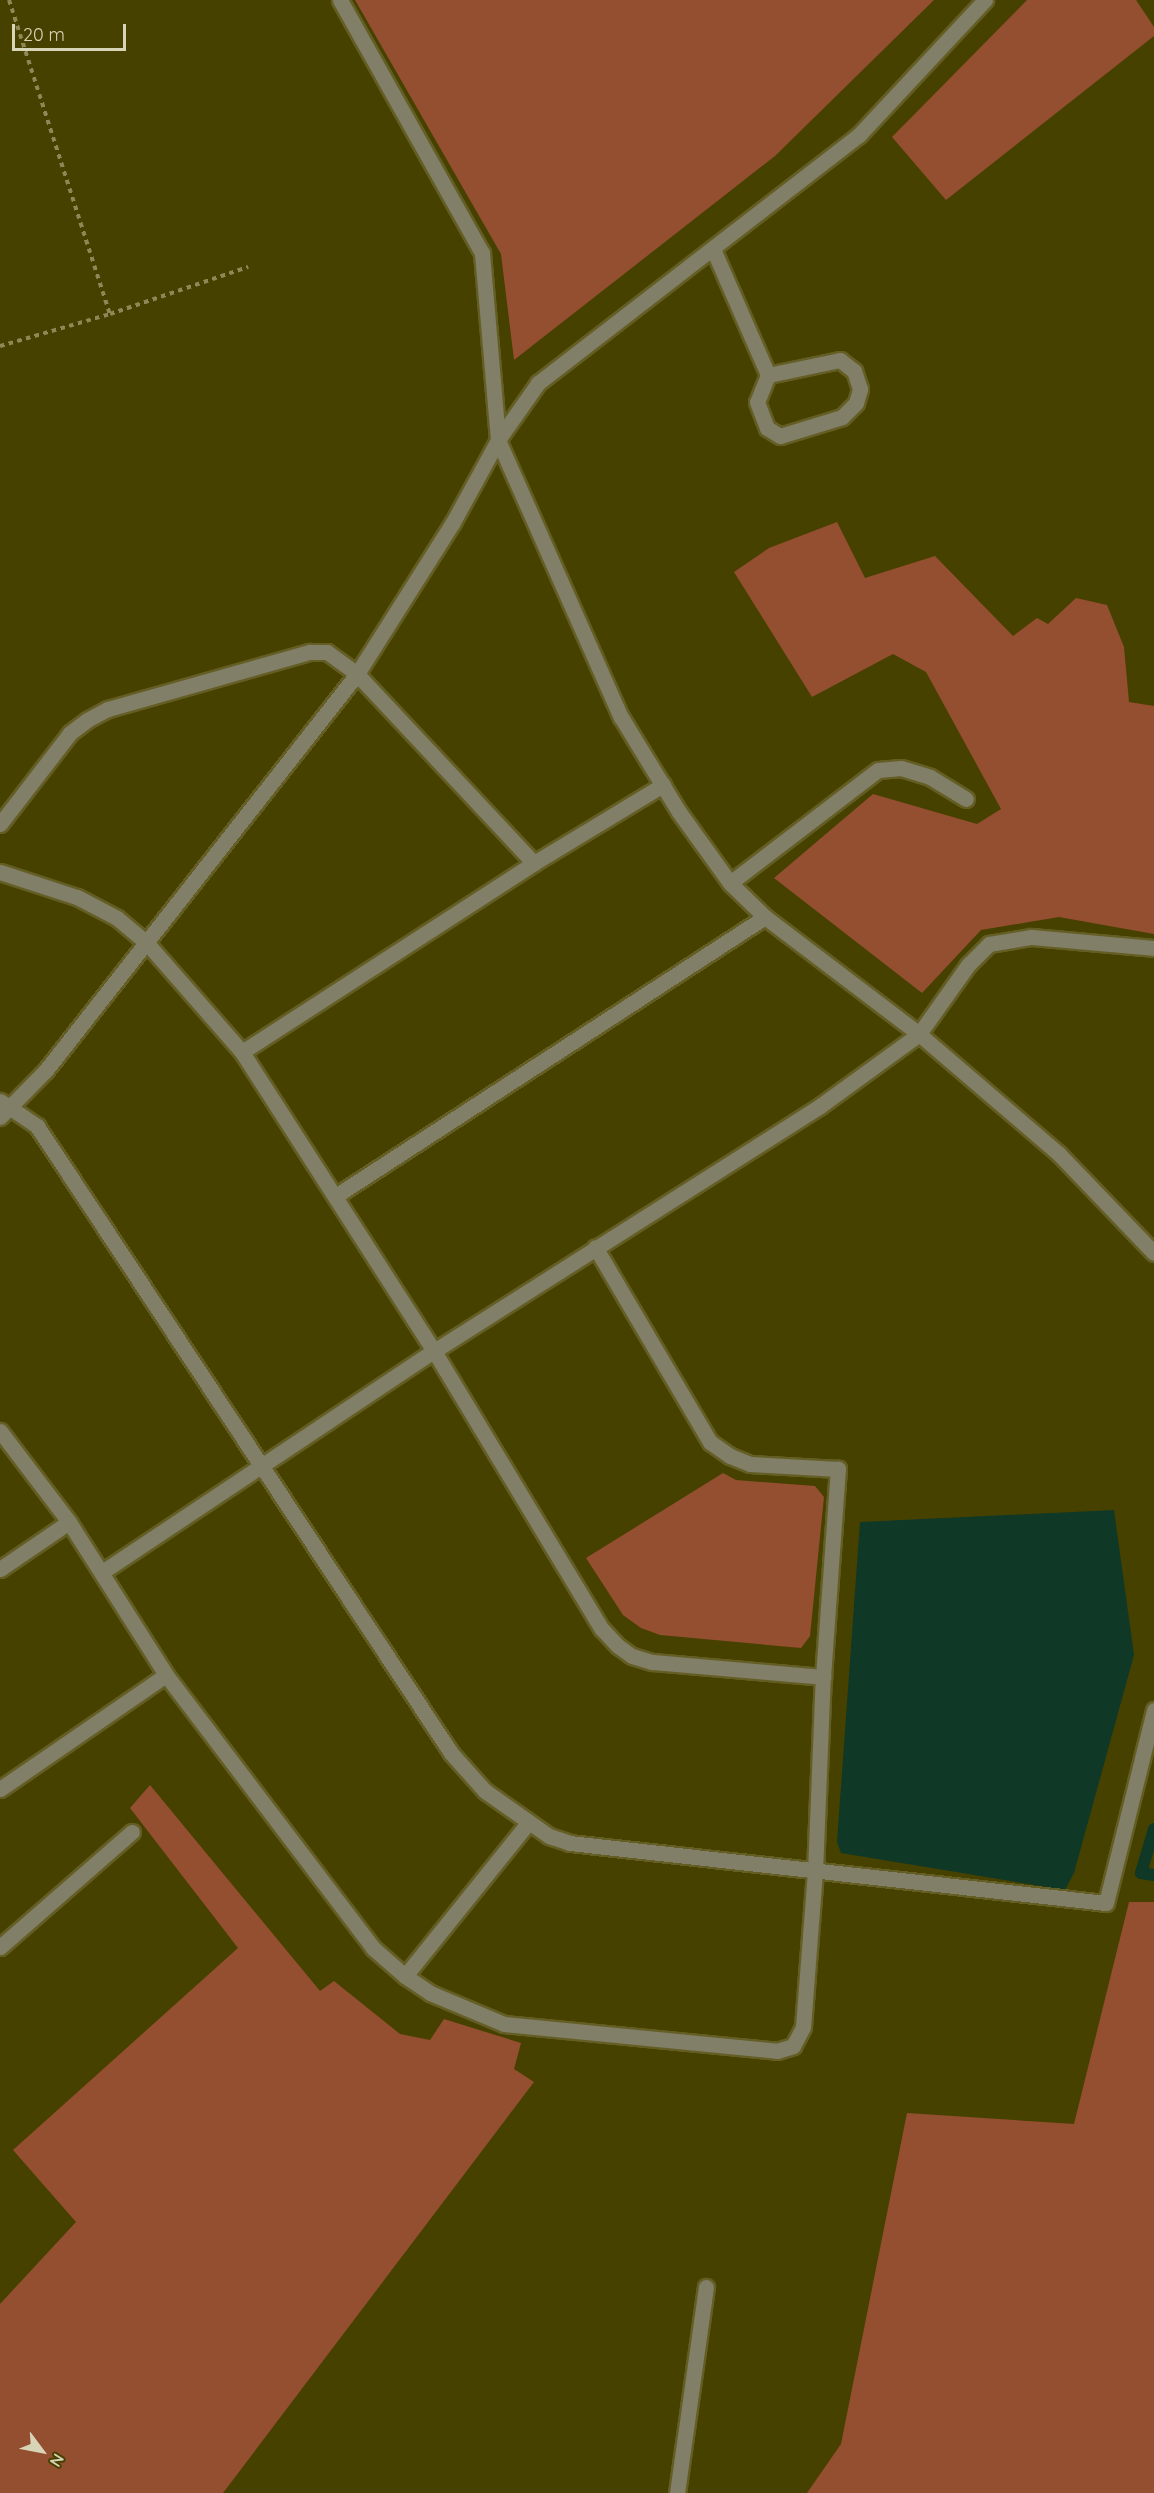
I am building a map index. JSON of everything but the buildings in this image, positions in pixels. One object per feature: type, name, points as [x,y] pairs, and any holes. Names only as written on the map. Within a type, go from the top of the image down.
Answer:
[{"type":"street","points":[[340,0],[482,253],[498,440],[621,717],[663,785],[730,883],[765,917],[919,1034],[1059,1154],[1154,1253]]},
{"type":"street","points":[[986,0],[859,135],[538,383],[498,440],[452,524],[357,674],[146,942],[4,1109],[37,1126],[263,1465],[451,1753],[485,1791],[527,1824],[570,1843],[1106,1903],[1154,1710]]},
{"type":"street","points":[[713,249],[768,375],[757,402],[767,428],[780,436],[842,417],[856,403],[860,389],[854,371],[840,360],[768,375]]},
{"type":"street","points":[[0,824],[69,733],[108,710],[310,652],[327,652],[357,674],[534,863]]},
{"type":"street","points":[[730,883],[878,770],[902,768],[930,777],[966,799]]},
{"type":"street","points":[[242,1052],[534,863],[663,785]]},
{"type":"street","points":[[0,872],[76,897],[117,918],[146,942],[242,1052],[337,1195],[602,1629],[618,1646],[632,1656],[652,1662],[823,1677]]},
{"type":"street","points":[[337,1195],[765,917]]},
{"type":"street","points":[[102,1572],[434,1351],[820,1106],[919,1034],[968,965],[989,944],[1031,937],[1154,948]]},
{"type":"street","points":[[0,1431],[69,1522],[166,1675],[373,1948],[405,1976],[430,1993],[504,2024],[777,2051],[793,2046],[803,2027],[815,1872],[823,1677],[838,1469],[750,1464],[730,1456],[711,1442],[595,1247]]},
{"type":"street","points":[[0,1569],[69,1522]]},
{"type":"street","points":[[0,1789],[166,1675]]},
{"type":"street","points":[[405,1976],[527,1824]]},
{"type":"street","points":[[0,1947],[132,1832]]},
{"type":"street","points":[[677,2493],[706,2287]]},
{"type":"path","points":[[9,0],[110,314]]},
{"type":"path","points":[[0,346],[110,314],[248,267]]},
{"type":"shaded area","points":[[355,0],[934,0],[775,156],[514,360],[501,254]]},
{"type":"shaded area","points":[[1027,0],[1136,0],[1154,27],[1154,36],[946,200],[892,137]]},
{"type":"shaded area","points":[[837,522],[865,578],[935,556],[1013,636],[1037,618],[1048,624],[1076,598],[1107,605],[1124,647],[1129,702],[1154,706],[1154,934],[1059,917],[981,930],[922,993],[774,878],[873,794],[977,824],[1001,809],[926,672],[893,654],[812,697],[734,572],[769,548]]},
{"type":"shaded area","points":[[723,1473],[736,1480],[815,1486],[824,1497],[810,1636],[801,1648],[660,1635],[641,1628],[623,1615],[586,1558]]},
{"type":"shaded area","points":[[1114,1510],[1134,1655],[1074,1873],[1065,1890],[841,1853],[837,1842],[860,1522]]},
{"type":"shaded area","points":[[150,1785],[320,1991],[334,1981],[400,2034],[430,2040],[444,2019],[521,2043],[514,2069],[534,2082],[223,2493],[0,2493],[0,2304],[76,2222],[13,2150],[238,1948],[130,1808]]},
{"type":"shaded area","points":[[1129,1902],[1154,1902],[1154,2493],[807,2493],[841,2444],[907,2113],[1074,2124]]},
{"type":"waterway","points":[[1154,1829],[1141,1873],[1154,1875]]}]
